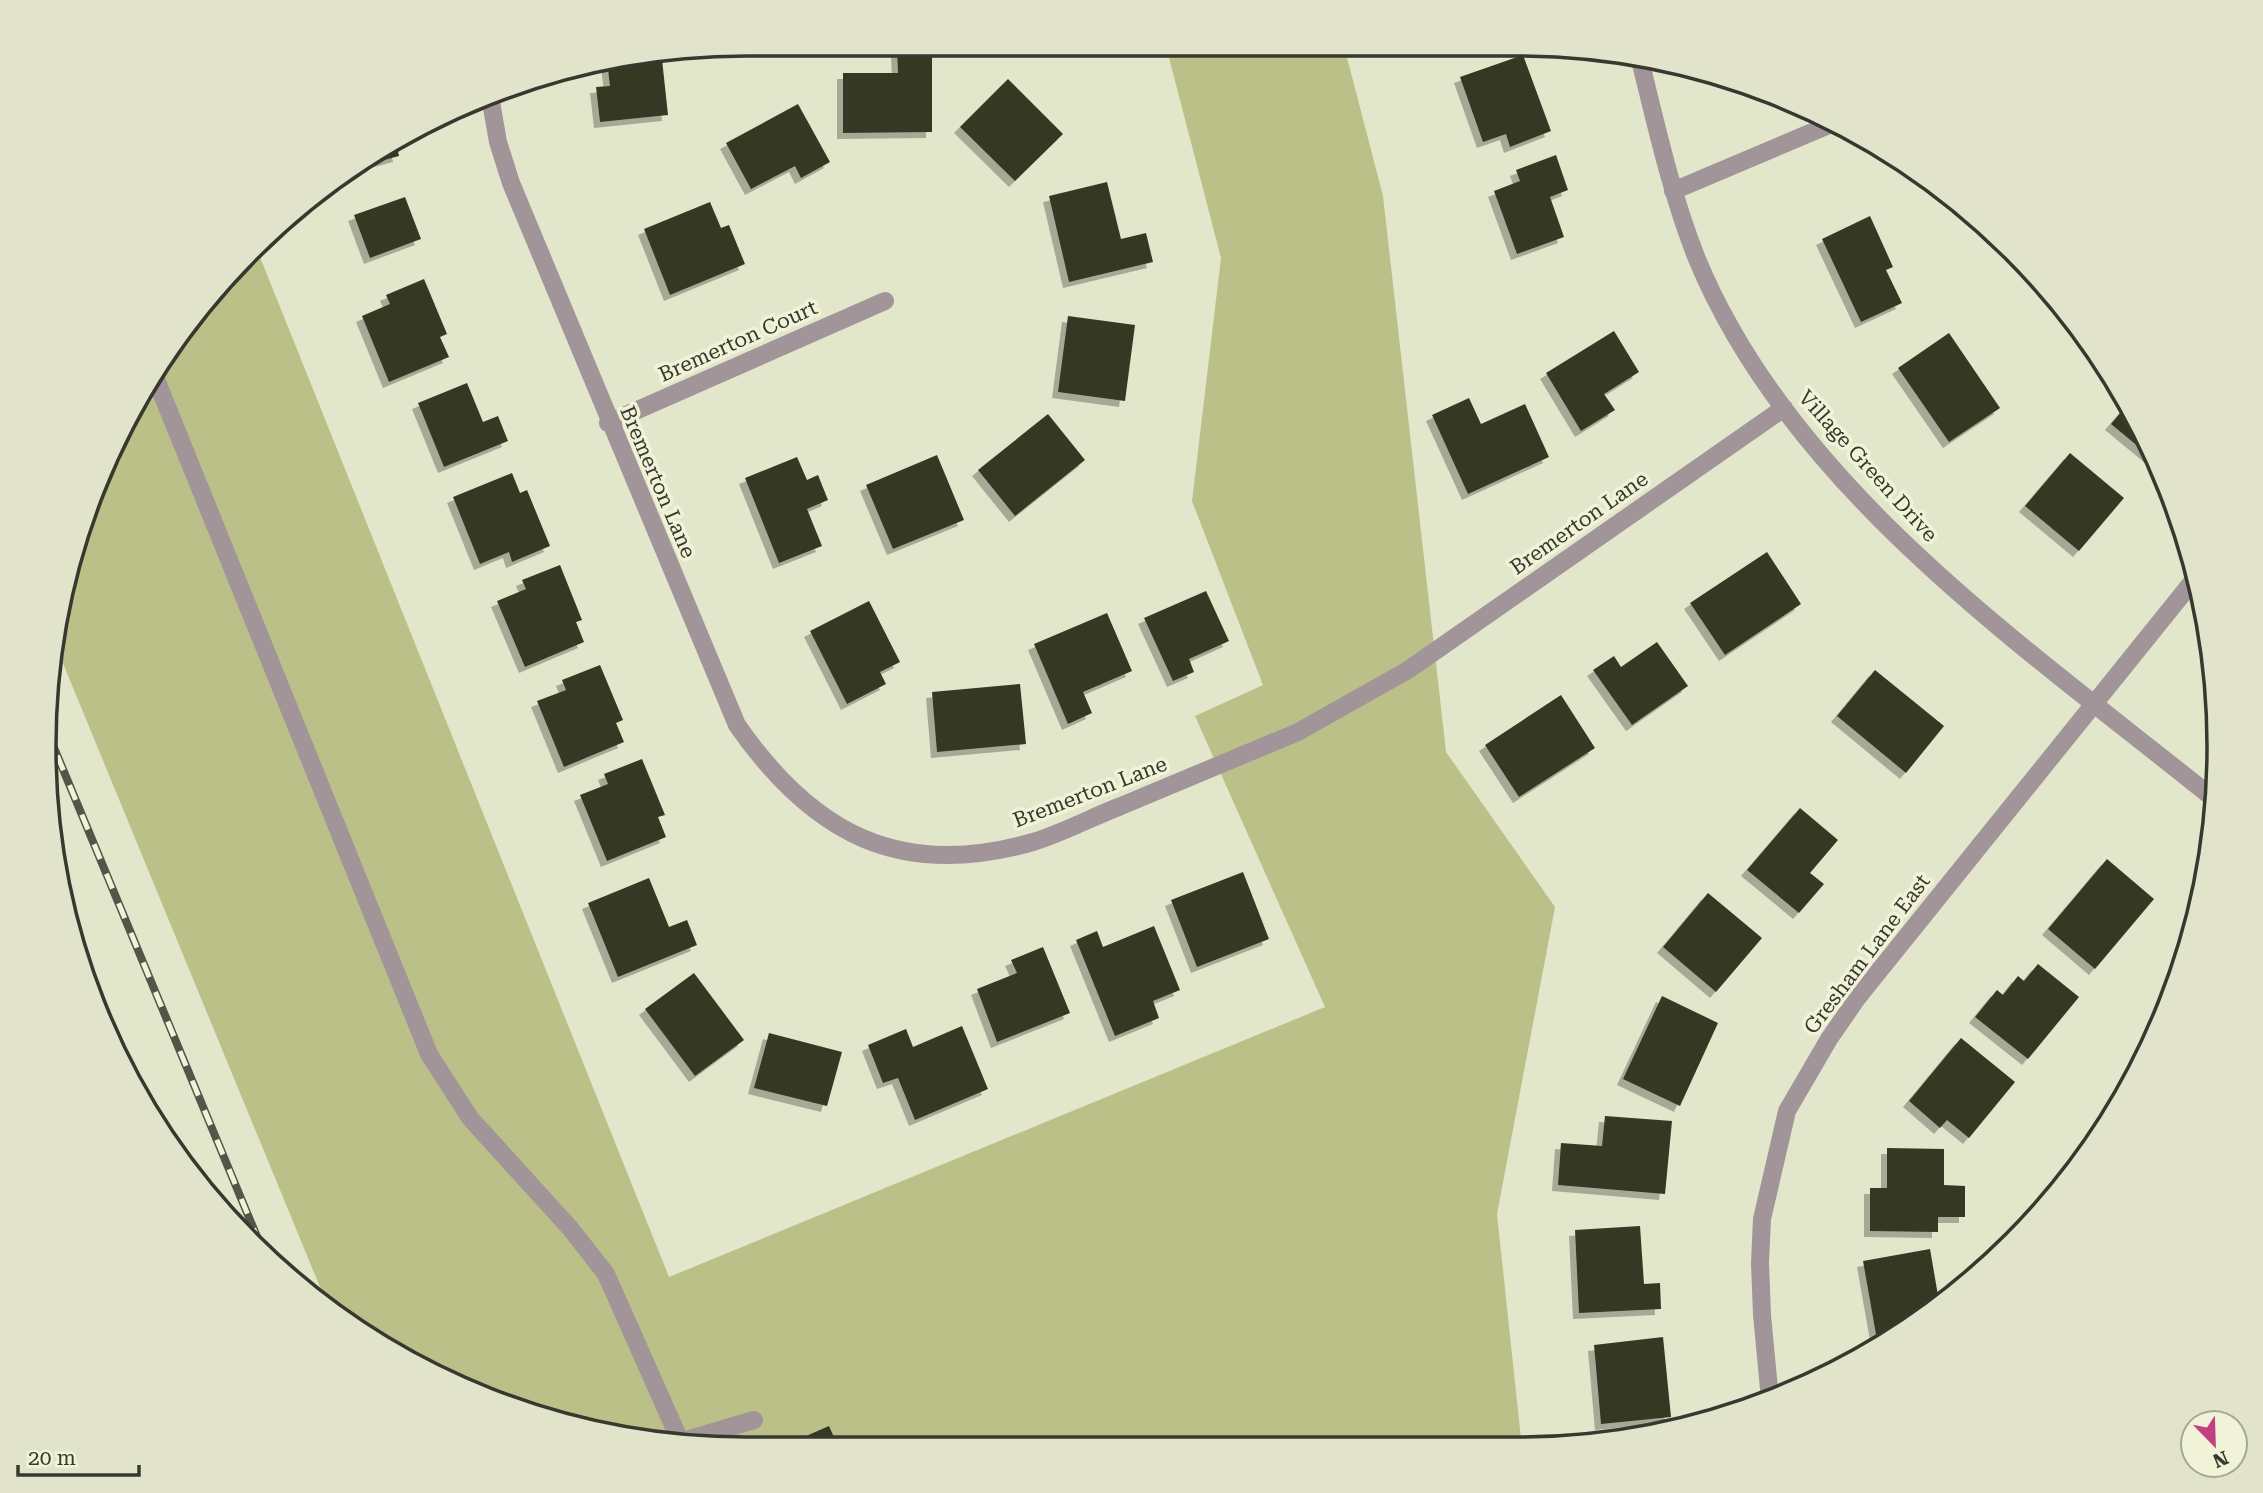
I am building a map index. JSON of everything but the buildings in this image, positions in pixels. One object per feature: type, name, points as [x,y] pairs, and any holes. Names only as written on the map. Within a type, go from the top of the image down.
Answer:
[{"type":"street","name":"Village Green Drive","points":[[1642,68],[1674,191],[1698,260],[1734,333],[1784,408],[1862,500],[1910,549],[2206,792]]},
{"type":"street","name":"Bremerton Lane","points":[[492,105],[498,142],[511,183],[608,423],[737,725],[759,757],[822,818],[863,840],[912,853],[955,857],[1034,842],[1298,732],[1337,713],[1408,670],[1784,408]]},
{"type":"street","points":[[1674,191],[1823,128]]},
{"type":"street","name":"Bremerton Court","points":[[608,423],[885,301]]},
{"type":"street","points":[[158,385],[429,1054],[470,1118],[570,1228],[606,1274],[677,1433]]},
{"type":"street","name":"Gresham Lane East","points":[[1769,1388],[1759,1263],[1762,1219],[1787,1111],[1829,1039],[1858,997],[2188,587]]},
{"type":"street","points":[[703,1436],[754,1420]]},
{"type":"green space","points":[[1169,56],[1347,56],[1383,196],[1446,752],[1555,907],[1497,1214],[1521,1437],[746,1437],[656,1431],[568,1413],[482,1384],[401,1344],[363,1321],[321,1290],[62,660],[69,612],[80,568],[93,525],[127,441],[172,363],[227,291],[260,256],[669,1277],[1325,1007],[1195,716],[1263,685],[1192,501],[1221,258]]},
{"type":"railway","points":[[56,753],[255,1232]]}]
